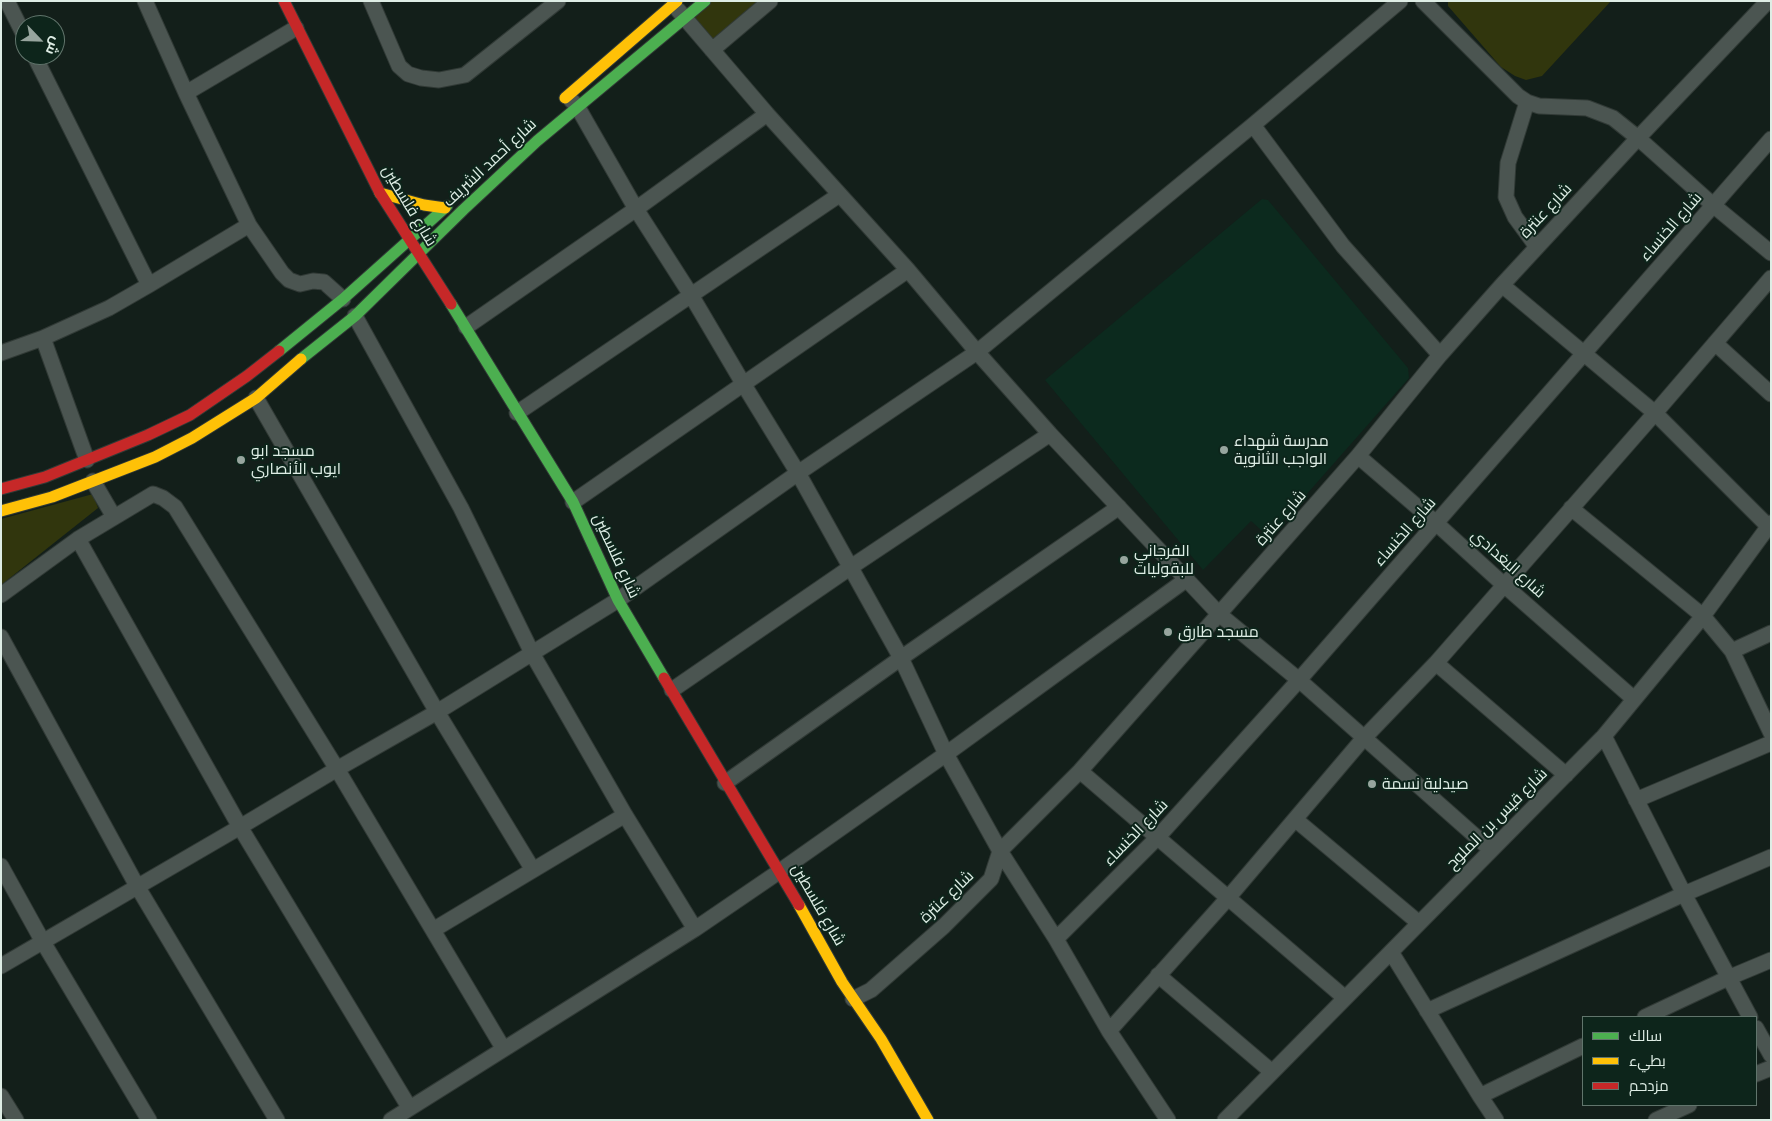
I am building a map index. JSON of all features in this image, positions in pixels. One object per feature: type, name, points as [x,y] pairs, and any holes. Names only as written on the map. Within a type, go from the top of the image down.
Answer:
[{"type":"street","points":[[7,1],[15,17]]},
{"type":"street","points":[[145,1],[186,93],[249,225],[282,273],[289,280],[300,284],[313,281],[324,282],[343,299]]},
{"type":"street","name":"شارع فلسطين","points":[[284,1],[380,193],[466,327],[516,412],[573,502],[618,600],[725,783],[780,871],[853,999],[881,1039],[928,1120]]},
{"type":"street","points":[[371,1],[400,66],[408,74],[439,80],[465,75],[541,7],[558,1]]},
{"type":"street","name":"شارع أحمد الشريف","points":[[554,108],[572,101],[705,1]]},
{"type":"street","points":[[712,50],[770,1]]},
{"type":"street","points":[[1,966],[437,712],[618,600],[798,473],[977,352],[1253,125],[1400,1]]},
{"type":"street","points":[[1423,1],[1518,96],[1527,102],[1539,106],[1587,108],[1613,118],[1771,253]]},
{"type":"street","name":"شارع عنترة","points":[[853,999],[871,990],[944,926],[991,879],[1000,851],[1080,771],[1358,456],[1440,356],[1502,285],[1768,1]]},
{"type":"street","points":[[676,3],[684,17],[767,114],[908,270],[977,352],[1050,434],[1219,614],[1298,680],[1491,850]]},
{"type":"street","name":"شارع أحمد الشريف","points":[[1,511],[52,497],[155,457],[192,438],[256,398],[308,352],[355,316],[418,253],[530,147],[572,101],[676,3]]},
{"type":"street","points":[[186,93],[296,28]]},
{"type":"street","points":[[39,65],[149,286]]},
{"type":"street","points":[[572,101],[798,473],[901,658],[946,754],[1000,851],[1056,939],[1109,1031],[1168,1120]]},
{"type":"street","points":[[1527,102],[1508,163],[1506,197],[1515,217],[1537,247]]},
{"type":"street","points":[[466,327],[636,209],[767,114]]},
{"type":"street","points":[[1253,125],[1343,246],[1440,356]]},
{"type":"street","name":"شارع الخنساء","points":[[1056,939],[1157,838],[1436,523],[1771,139]]},
{"type":"street","points":[[380,193],[424,205],[445,208]]},
{"type":"street","name":"شارع أحمد الشريف","points":[[1,490],[44,477],[190,416],[247,376],[343,299],[458,195]]},
{"type":"street","points":[[516,412],[839,195]]},
{"type":"street","points":[[1,353],[43,338],[109,308],[249,225]]},
{"type":"street","points":[[573,502],[908,270]]},
{"type":"street","points":[[1109,1031],[1296,820],[1363,739],[1436,663],[1771,278]]},
{"type":"street","points":[[1502,285],[1654,414],[1770,525]]},
{"type":"street","points":[[355,316],[461,508],[533,654],[625,816],[695,929]]},
{"type":"street","points":[[43,338],[87,460]]},
{"type":"street","points":[[1715,343],[1771,394]]},
{"type":"street","points":[[256,398],[437,712],[534,870]]},
{"type":"street","points":[[672,690],[1050,434]]},
{"type":"street","name":"شارع البغدادي","points":[[1358,456],[1634,699]]},
{"type":"street","points":[[94,481],[114,517]]},
{"type":"street","points":[[1,595],[78,539],[153,494],[163,498],[175,507],[337,769],[503,1048]]},
{"type":"street","points":[[725,783],[1119,507]]},
{"type":"street","points":[[1572,508],[1703,616],[1732,651],[1771,733]]},
{"type":"street","name":"شارع قيس بن الملوح","points":[[1225,1120],[1604,736],[1703,616],[1770,525]]},
{"type":"street","points":[[78,539],[240,828],[409,1108]]},
{"type":"street","points":[[391,1120],[695,929],[946,754],[1186,579]]},
{"type":"street","points":[[1732,651],[1771,633]]},
{"type":"street","points":[[1,637],[137,886],[277,1120]]},
{"type":"street","points":[[1436,663],[1566,775]]},
{"type":"street","points":[[1604,736],[1684,894],[1749,1016]]},
{"type":"street","points":[[1636,800],[1771,743]]},
{"type":"street","points":[[1080,771],[1345,998]]},
{"type":"street","points":[[433,930],[625,816]]},
{"type":"street","points":[[1296,820],[1418,923]]},
{"type":"street","points":[[1427,1011],[1771,856]]},
{"type":"street","points":[[1,866],[43,942],[149,1120]]},
{"type":"street","points":[[1391,952],[1496,1120]]},
{"type":"street","points":[[1647,1016],[1771,960]]},
{"type":"street","points":[[1158,975],[1272,1072]]},
{"type":"street","points":[[1757,1030],[1771,1054]]},
{"type":"street","points":[[1480,1096],[1582,1046]]},
{"type":"street","points":[[1757,1074],[1771,1068]]},
{"type":"street","points":[[1,1096],[16,1120]]},
{"type":"street","points":[[1656,1120],[1687,1106]]},
{"type":"shaded area","points":[[705,1],[770,1],[712,50],[684,17]]},
{"type":"shaded area","points":[[1448,1],[1611,1],[1542,76],[1526,80],[1515,76],[1501,67],[1448,6]]},
{"type":"shaded area","name":"مدرسة شهداء الواجب الثانوية","points":[[1262,199],[1268,200],[1408,368],[1409,378],[1269,537],[1251,521],[1203,570],[1045,380]]},
{"type":"shaded area","points":[[93,494],[98,508],[1,585],[1,519]]},
{"type":"traffic: fast","points":[[301,359],[355,316],[463,210],[537,141],[705,1]]},
{"type":"traffic: fast","points":[[279,351],[343,299],[447,206]]},
{"type":"traffic: fast","points":[[451,304],[573,502],[618,600],[664,678]]},
{"type":"traffic: slow","points":[[565,98],[677,1]]},
{"type":"traffic: slow","points":[[380,193],[424,205],[445,208]]},
{"type":"traffic: slow","points":[[1,511],[52,497],[155,457],[192,438],[256,398],[301,359]]},
{"type":"traffic: slow","points":[[799,905],[842,982],[881,1039],[928,1120]]},
{"type":"traffic: jam","points":[[284,1],[380,193],[451,304]]},
{"type":"traffic: jam","points":[[1,489],[45,477],[148,435],[190,415],[247,376],[279,351]]},
{"type":"traffic: jam","points":[[664,678],[799,905]]},
{"type":"place","name":"مدرسة شهداء الواجب الثانوية","points":[[1224,450]]},
{"type":"place","name":"مسجد ابو ايوب الأنصاري","points":[[241,460]]},
{"type":"place","name":"الفرجاني للبقوليات","points":[[1124,560]]},
{"type":"place","name":"مسجد طارق","points":[[1168,632]]},
{"type":"place","name":"صيدلية نسمة","points":[[1372,784]]}]
